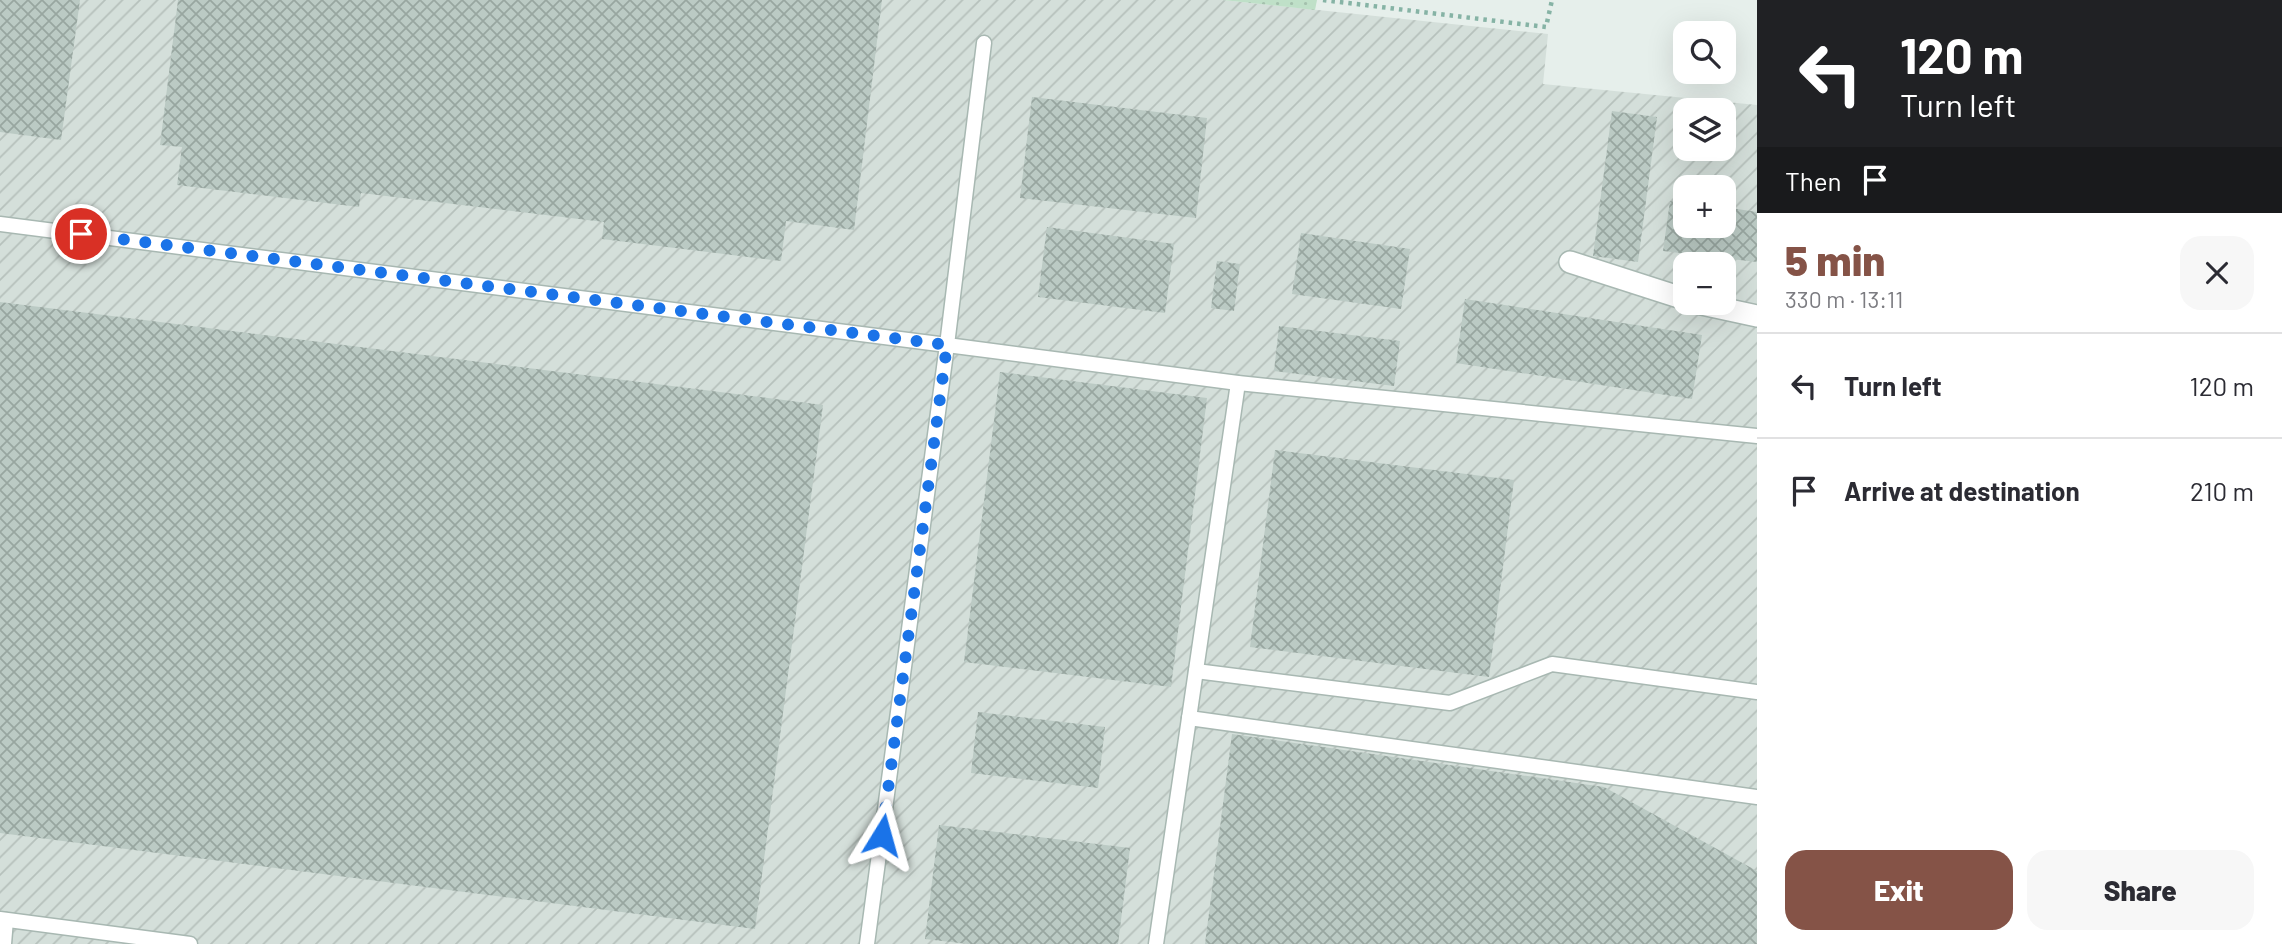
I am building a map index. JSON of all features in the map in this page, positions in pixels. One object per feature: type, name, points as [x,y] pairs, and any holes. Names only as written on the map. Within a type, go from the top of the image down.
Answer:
[{"type":"street","points":[[1570,262],[1673,295]]},
{"type":"street","points":[[1736,311],[1757,316]]},
{"type":"lane","points":[[867,944],[947,345],[984,43]]},
{"type":"lane","points":[[0,224],[1238,383],[1757,436]]},
{"type":"lane","points":[[1156,944],[1238,383]]},
{"type":"lane","points":[[1196,671],[1450,703],[1552,664],[1757,692]]},
{"type":"lane","points":[[1189,718],[1757,797]]},
{"type":"lane","points":[[4,944],[3,920],[190,944]]},
{"type":"path","points":[[1323,0],[1546,27],[1552,0]]},
{"type":"shaded area","points":[[0,0],[1223,0],[1548,34],[1543,84],[1686,98],[1673,98],[1673,161],[1736,161],[1736,103],[1757,105],[1757,944],[0,944]]},
{"type":"green space","points":[[1223,0],[1317,0],[1315,10]]},
{"type":"building","points":[[0,0],[80,0],[61,140],[0,132]]},
{"type":"building","points":[[178,0],[882,0],[854,230],[786,221],[781,261],[602,239],[604,222],[361,193],[359,207],[177,185],[182,147],[160,145]]},
{"type":"building","points":[[1032,97],[1207,118],[1196,218],[1020,198]]},
{"type":"building","points":[[1612,111],[1657,117],[1638,262],[1593,256]]},
{"type":"building","points":[[1670,201],[1673,201],[1673,238],[1736,238],[1736,209],[1757,212],[1757,262],[1736,260],[1736,252],[1663,251]]},
{"type":"building","points":[[1047,227],[1174,244],[1165,313],[1038,297]]},
{"type":"building","points":[[1301,233],[1410,249],[1401,309],[1292,294]]},
{"type":"building","points":[[1217,261],[1240,264],[1234,311],[1211,308]]},
{"type":"building","points":[[1465,299],[1702,335],[1692,399],[1456,363]]},
{"type":"building","points":[[0,302],[823,405],[755,929],[0,833]]},
{"type":"building","points":[[1279,326],[1400,341],[1394,386],[1274,371]]},
{"type":"building","points":[[1000,372],[1207,398],[1171,687],[964,662]]},
{"type":"building","points":[[1275,450],[1514,480],[1489,677],[1250,647]]},
{"type":"building","points":[[978,712],[1105,727],[1098,788],[971,773]]},
{"type":"building","points":[[1232,734],[1604,787],[1757,871],[1757,944],[1205,944]]},
{"type":"building","points":[[939,825],[1130,848],[1118,944],[968,944],[925,939]]},
{"type":"route","points":[[81,234],[947,345],[882,835]]}]
